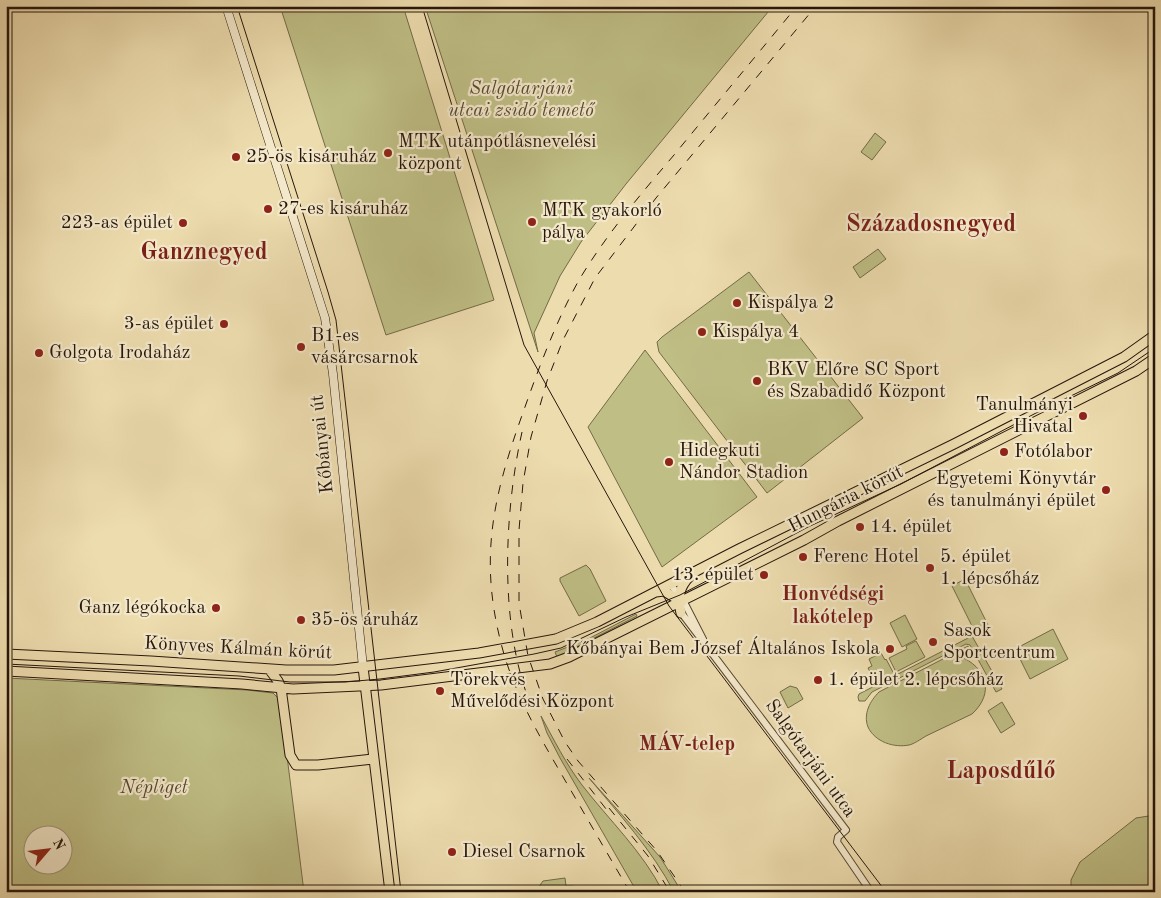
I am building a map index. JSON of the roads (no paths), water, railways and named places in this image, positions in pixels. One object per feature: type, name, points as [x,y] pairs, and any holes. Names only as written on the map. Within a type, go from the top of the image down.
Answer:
[{"type":"main road","name":"Kőbányai út","points":[[226,6],[325,318],[333,374],[373,758],[390,892]]},
{"type":"main road","name":"Hungária körút","points":[[556,639],[597,622],[653,592],[989,427],[1124,357],[1155,335]]},
{"type":"main road","name":"Hungária körút","points":[[550,664],[570,657],[804,540],[838,521],[1136,371],[1155,358]]},
{"type":"main road","points":[[677,603],[685,582],[696,571]]},
{"type":"main road","points":[[670,584],[677,603]]},
{"type":"main road","points":[[653,592],[663,593],[677,603]]},
{"type":"main road","name":"Könyves Kálmán körút","points":[[6,654],[269,669],[334,670],[479,653],[556,639]]},
{"type":"main road","name":"Könyves Kálmán körút","points":[[6,671],[242,684],[293,690],[365,687],[501,672],[550,664]]},
{"type":"main road","points":[[269,669],[281,688],[290,755],[296,765],[373,758]]},
{"type":"street","name":"Salgótarjáni utca","points":[[677,603],[705,645],[846,830],[838,836],[837,842],[871,892]]},
{"type":"tram line","points":[[237,6],[336,320],[401,892]]},
{"type":"tram line","points":[[422,6],[524,345],[669,606],[886,892]]},
{"type":"tram line","points":[[6,664],[239,676],[290,682],[345,682],[434,672],[561,648],[626,617],[680,595],[808,527],[901,484],[1036,413],[1118,373],[1155,348]]},
{"type":"railway","points":[[630,892],[537,731],[512,677],[505,658],[494,610],[490,555],[492,528],[503,476],[533,385],[554,332],[579,280],[600,247],[624,216],[797,6]]},
{"type":"railway","points":[[685,892],[657,851],[578,761],[565,742],[543,699],[528,656],[519,603],[519,530],[523,483],[531,437],[547,381],[563,340],[595,278],[656,198],[816,6]]},
{"type":"railway","points":[[522,432],[511,498],[508,533],[509,604],[513,639],[520,672],[530,703]]},
{"type":"railway","points":[[567,759],[610,814]]},
{"type":"railway","points":[[609,808],[648,856],[670,892]]},
{"type":"place","name":"MTK utánpótlásnevelési központ","points":[[388,153]]},
{"type":"place","name":"25-ös kisáruház","points":[[236,157]]},
{"type":"place","name":"27-es kisáruház","points":[[268,209]]},
{"type":"place","name":"MTK gyakorló pálya","points":[[532,222]]},
{"type":"place","name":"223-as épület","points":[[183,223]]},
{"type":"place","name":"Kispálya 2","points":[[737,303]]},
{"type":"place","name":"3-as épület","points":[[224,324]]},
{"type":"place","name":"Kispálya 4","points":[[702,332]]},
{"type":"place","name":"B1-es vásárcsarnok","points":[[301,347]]},
{"type":"place","name":"Golgota Irodaház","points":[[39,353]]},
{"type":"place","name":"BKV Előre SC Sport és Szabadidő Központ","points":[[757,381]]},
{"type":"place","name":"Tanulmányi Hivatal","points":[[1083,416]]},
{"type":"place","name":"Fotólabor","points":[[1004,452]]},
{"type":"place","name":"Hidegkuti Nándor Stadion","points":[[669,462]]},
{"type":"place","name":"Egyetemi Könyvtár és tanulmányi épület","points":[[1106,490]]},
{"type":"place","name":"14. épület","points":[[860,527]]},
{"type":"place","name":"Ferenc Hotel","points":[[803,557]]},
{"type":"place","name":"5. épület 1. lépcsőház","points":[[930,568]]},
{"type":"place","name":"13. épület","points":[[764,575]]},
{"type":"place","name":"Ganz légókocka","points":[[216,608]]},
{"type":"place","name":"35-ös áruház","points":[[301,620]]},
{"type":"place","name":"Sasok Sportcentrum","points":[[933,642]]},
{"type":"place","name":"Kőbányai Bem József Általános Iskola","points":[[890,649]]},
{"type":"place","name":"1. épület 2. lépcsőház","points":[[818,680]]},
{"type":"place","name":"Törekvés Művelődési Központ","points":[[440,691]]},
{"type":"place","name":"Diesel Csarnok","points":[[452,852]]},
{"type":"district","name":"Századosnegyed","points":[[931,225]]},
{"type":"district","name":"Ganznegyed","points":[[204,253]]},
{"type":"district","name":"Honvédségi lakótelep","points":[[833,606]]},
{"type":"district","name":"MÁV-telep","points":[[687,745]]},
{"type":"district","name":"Laposdűlő","points":[[1001,772]]},
{"type":"park label","name":"Salgótarjáni utcai zsidó temető","points":[[521,100]]},
{"type":"park label","name":"Népliget","points":[[154,788]]}]
